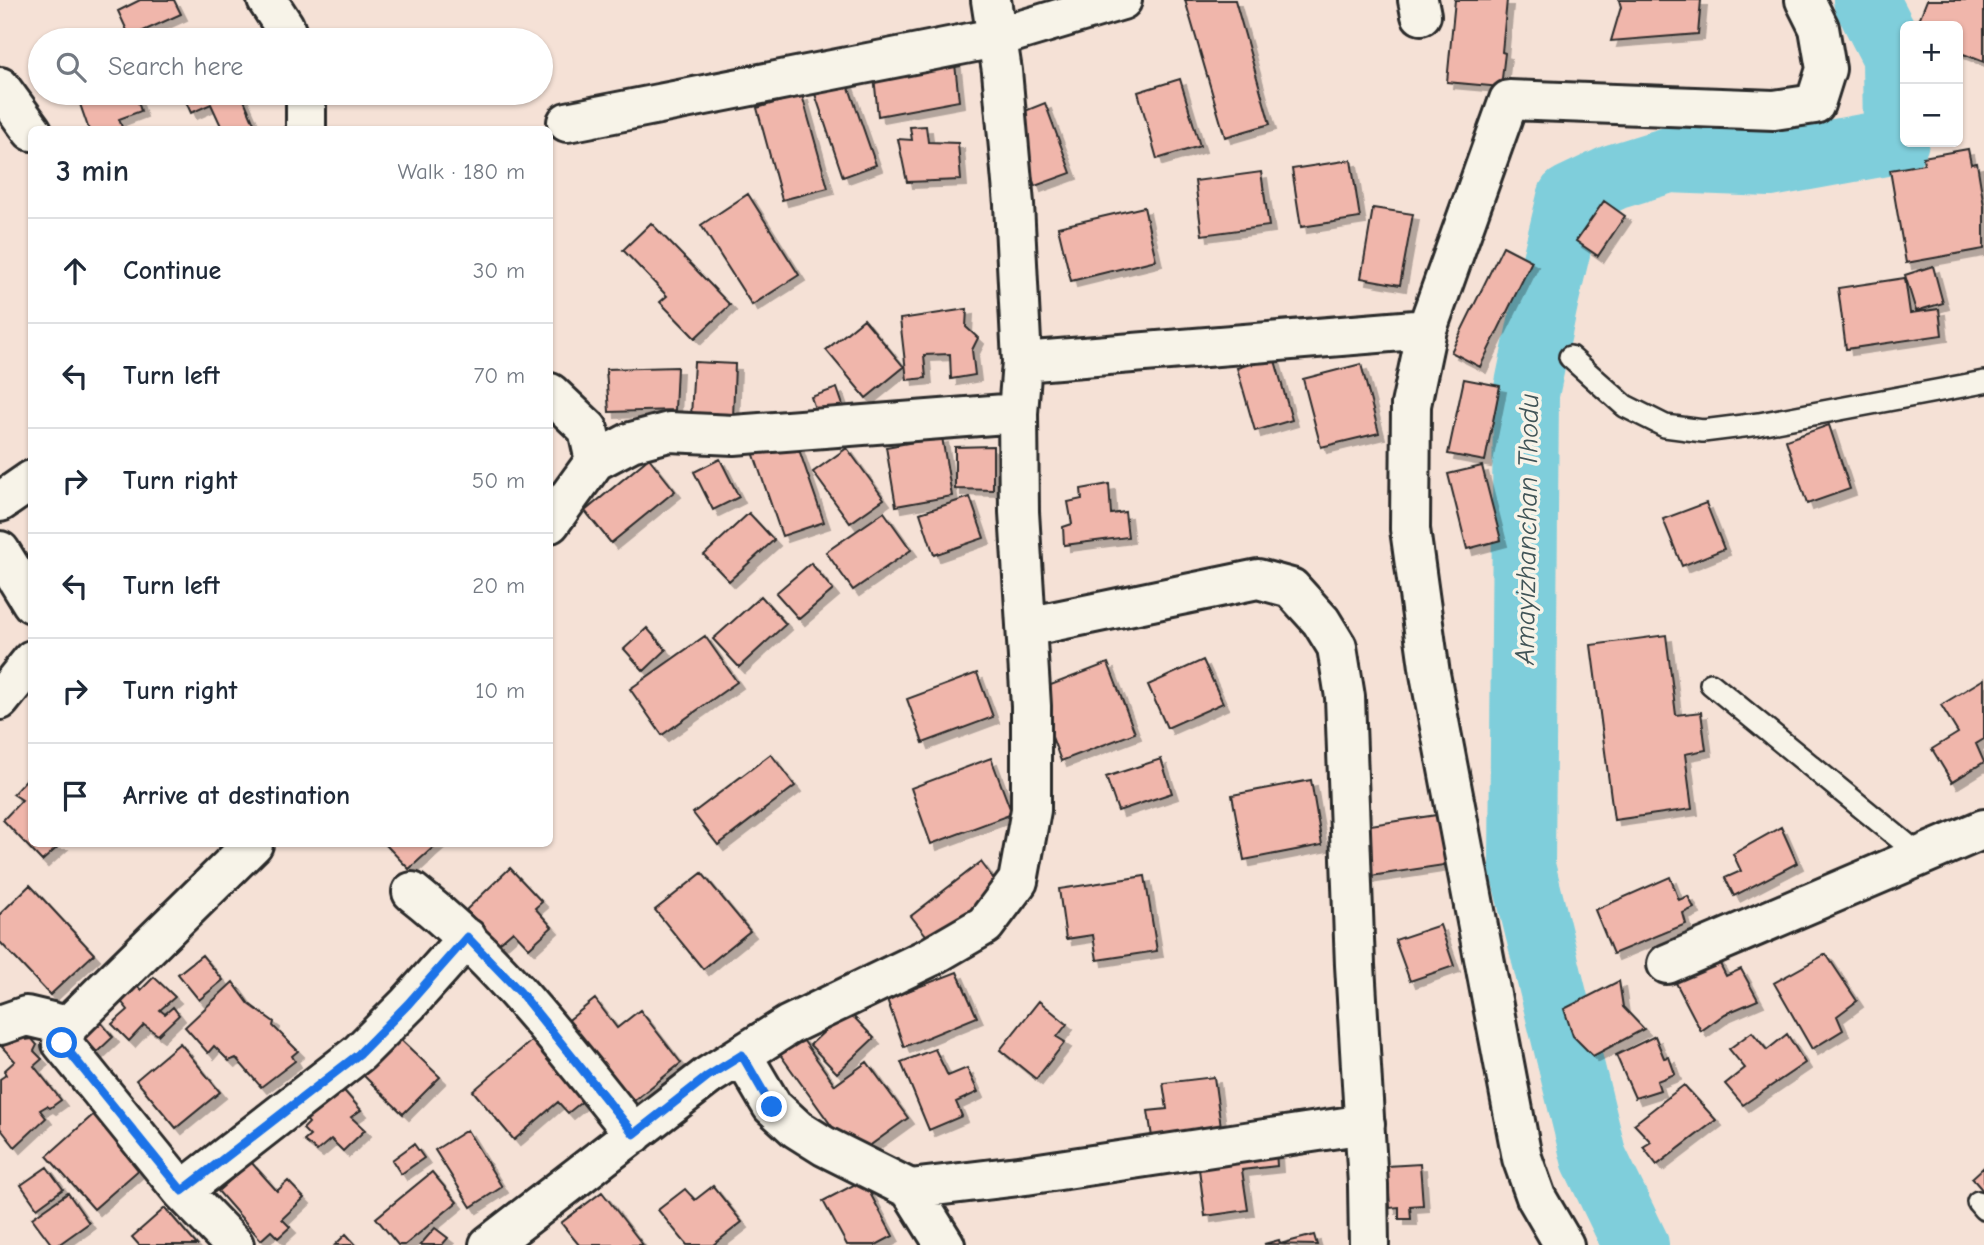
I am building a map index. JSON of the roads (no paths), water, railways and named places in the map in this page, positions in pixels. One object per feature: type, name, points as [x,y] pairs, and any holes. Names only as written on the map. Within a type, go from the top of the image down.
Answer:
[{"type":"street","points":[[267,0],[285,28]]},
{"type":"street","points":[[489,1245],[708,1076],[789,1025],[930,957],[985,925],[1018,881],[1031,810],[1031,706],[1019,512],[1018,412],[1022,362],[1014,204],[1002,71],[991,0]]},
{"type":"street","points":[[567,122],[995,38],[1122,0]]},
{"type":"street","points":[[1564,1245],[1536,1197],[1522,1158],[1430,674],[1410,529],[1411,405],[1427,329],[1509,100],[1774,110],[1815,104],[1826,69],[1819,28],[1805,0]]},
{"type":"street","points":[[0,87],[28,126]]},
{"type":"street","points":[[306,105],[306,126]]},
{"type":"street","points":[[1022,362],[1427,329]]},
{"type":"street","points":[[553,396],[588,429],[594,461]]},
{"type":"street","points":[[553,519],[594,461],[631,442],[669,432],[734,435],[1018,412]]},
{"type":"street","points":[[0,502],[28,484]]},
{"type":"street","points":[[0,551],[28,596]]},
{"type":"street","points":[[1027,627],[1258,579],[1291,588],[1321,621],[1336,647],[1345,697],[1369,1245]]},
{"type":"street","points":[[0,700],[28,665]]},
{"type":"street","points":[[1667,964],[1984,829]]},
{"type":"street","points":[[234,1245],[182,1191],[62,1043],[68,1026],[250,847]]},
{"type":"street","points":[[412,892],[467,937],[520,992],[634,1134]]},
{"type":"street","points":[[182,1191],[359,1054],[467,937]]},
{"type":"street","points":[[0,1024],[26,1016],[68,1026]]},
{"type":"street","points":[[742,1055],[772,1107],[797,1129],[824,1146],[910,1189],[945,1245]]},
{"type":"street","points":[[910,1189],[1026,1175],[1365,1124]]},
{"type":"lane","points":[[1570,357],[1625,406],[1665,426],[1703,431],[1759,424],[1984,382]]},
{"type":"lane","points":[[1711,684],[1921,856]]},
{"type":"waterway","name":"Amayizhanchan Thodu","points":[[1636,1245],[1594,1158],[1522,866],[1526,394],[1570,198],[1614,177],[1669,160],[1770,164],[1896,141],[1895,56],[1866,0]]}]
